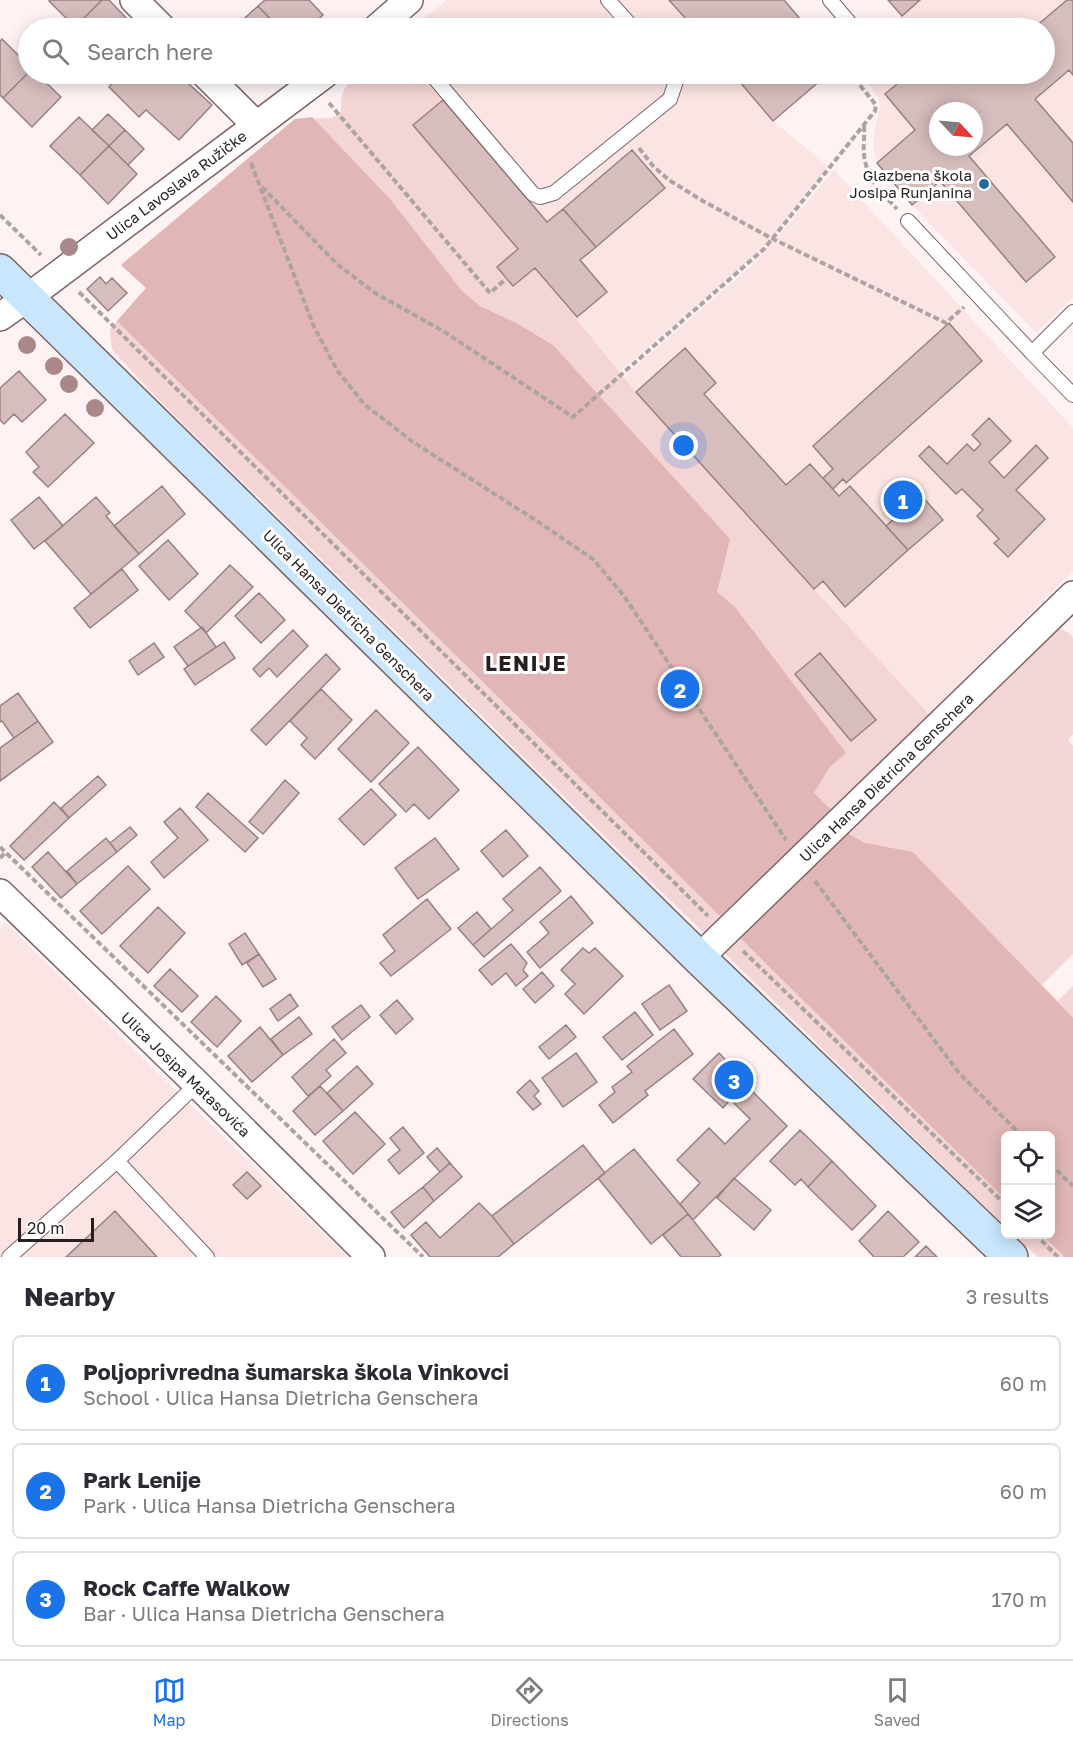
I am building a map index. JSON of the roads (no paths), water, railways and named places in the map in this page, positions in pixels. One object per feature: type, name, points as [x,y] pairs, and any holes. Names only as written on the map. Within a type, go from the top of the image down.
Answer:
[{"type":"main road","name":"Ulica Hansa Dietricha Genschera","points":[[0,271],[699,958],[1011,1257]]},
{"type":"street","points":[[134,0],[152,18]]},
{"type":"street","points":[[392,18],[409,0]]},
{"type":"street","points":[[213,84],[248,131]]},
{"type":"street","name":"Ulica Lavoslava Ružičke","points":[[0,317],[312,84]]},
{"type":"street","name":"Ulica Hansa Dietricha Genschera","points":[[699,958],[1073,595]]},
{"type":"street","name":"Ulica Josipa Matasovića","points":[[0,893],[371,1257]]},
{"type":"lane","points":[[608,0],[624,18]]},
{"type":"lane","points":[[830,0],[845,18]]},
{"type":"lane","points":[[440,84],[533,194],[540,197],[554,193],[670,99],[675,84]]},
{"type":"lane","points":[[908,221],[1073,395]]},
{"type":"lane","points":[[1032,353],[1073,312]]},
{"type":"lane","points":[[9,1257],[117,1161],[197,1084]]},
{"type":"lane","points":[[117,1161],[207,1257]]},
{"type":"place","name":"Glazbena škola Josipa Runjanina","points":[[984,184]]},
{"type":"place","name":"Poljoprivredna šumarska škola Vinkovci","points":[[903,500]]},
{"type":"place","name":"Park Lenije","points":[[680,689]]},
{"type":"place","name":"Rock Caffe Walkow","points":[[734,1080]]},
{"type":"district","name":"LENIJE","points":[[526,663]]}]
